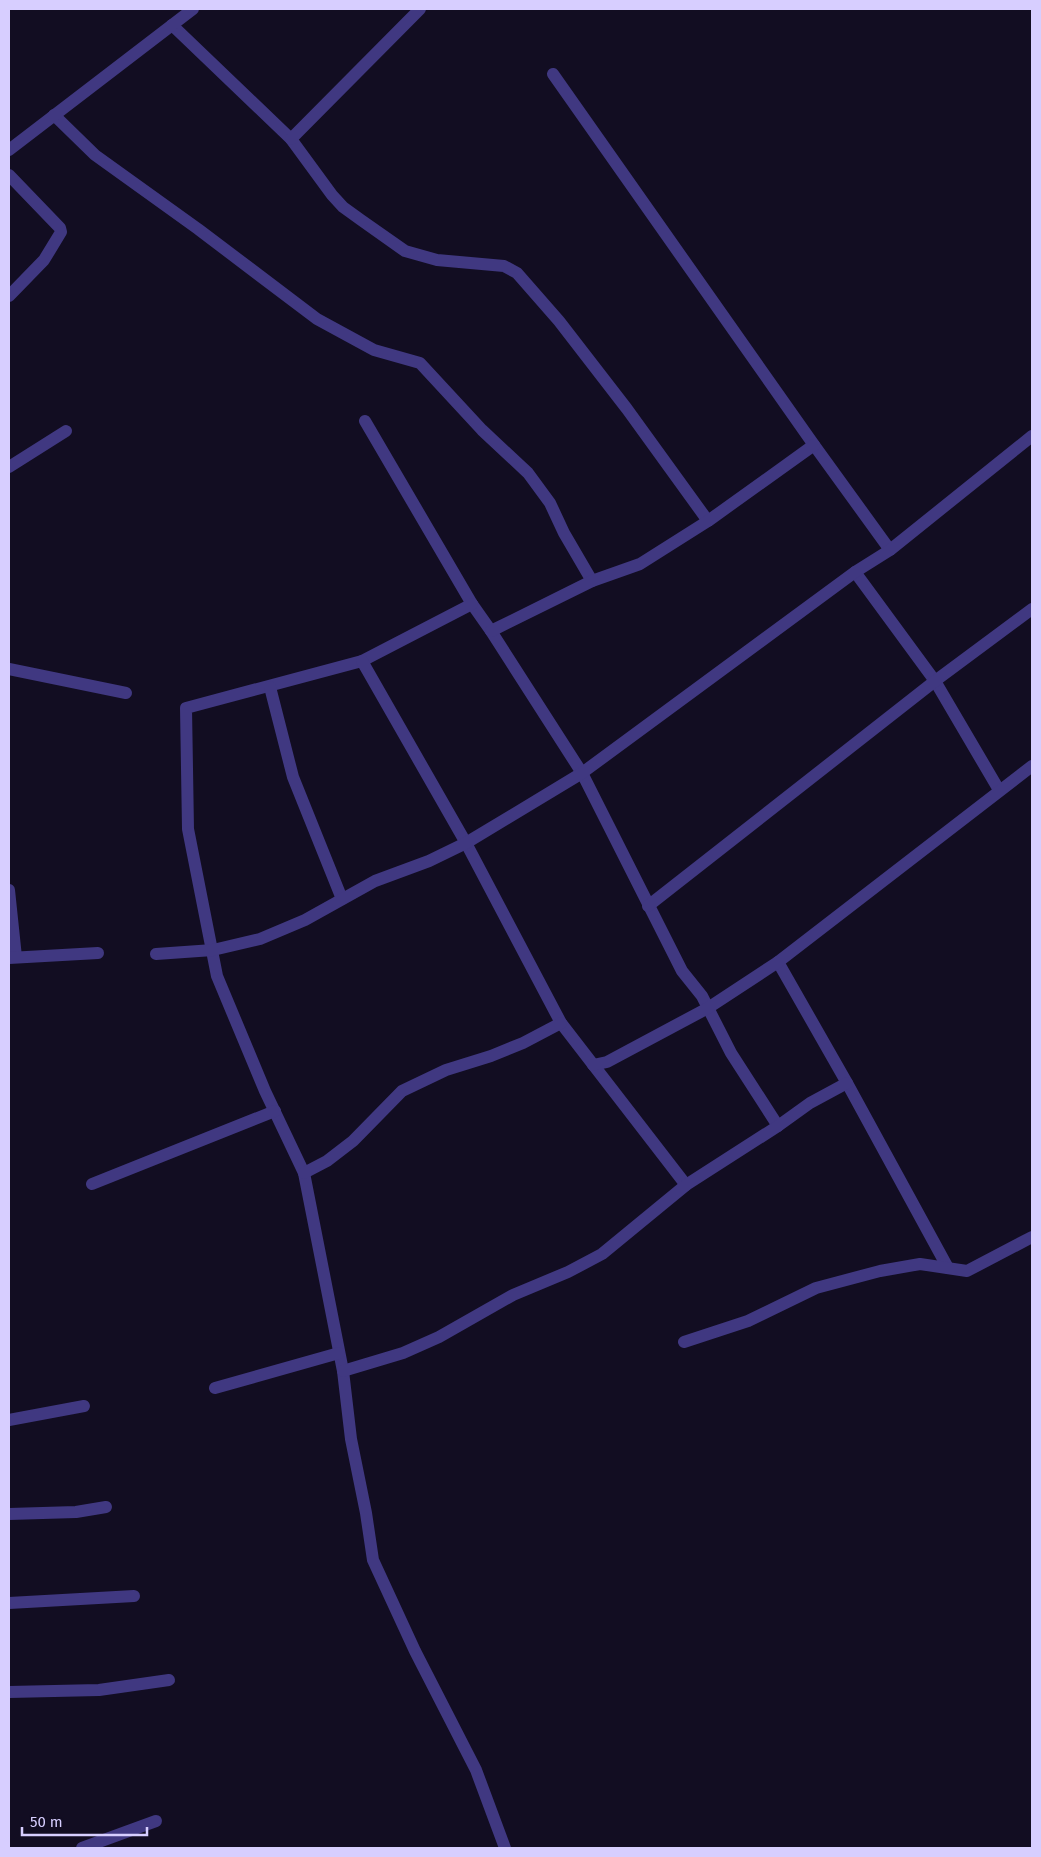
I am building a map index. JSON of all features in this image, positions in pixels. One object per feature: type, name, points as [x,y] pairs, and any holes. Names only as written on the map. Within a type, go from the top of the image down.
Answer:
[{"type":"street","points":[[9,150],[193,9]]},
{"type":"street","points":[[291,139],[420,9]]},
{"type":"street","points":[[172,25],[291,139],[344,208],[405,251],[437,260],[504,266],[517,273],[560,321],[627,409],[708,522]]},
{"type":"street","points":[[553,74],[890,550]]},
{"type":"street","points":[[54,114],[95,155],[198,229],[316,319],[374,350],[420,363],[482,430],[528,473],[550,503],[564,533],[592,581]]},
{"type":"street","points":[[9,175],[60,228],[61,232],[44,260],[9,296]]},
{"type":"street","points":[[365,421],[472,604],[582,773],[682,971],[702,996],[731,1053],[778,1126]]},
{"type":"street","points":[[9,467],[66,431]]},
{"type":"street","points":[[156,954],[213,950],[260,938],[305,920],[375,881],[429,861],[466,843],[582,773],[855,572],[890,550],[1032,436]]},
{"type":"street","points":[[491,631],[592,581],[640,564],[708,522],[814,444]]},
{"type":"street","points":[[855,572],[935,681],[999,790]]},
{"type":"street","points":[[472,604],[362,661],[186,708],[188,828],[217,976],[304,1173],[339,1353],[351,1439],[366,1513],[373,1560],[415,1651],[476,1770],[505,1848]]},
{"type":"street","points":[[648,906],[935,681],[1032,610]]},
{"type":"street","points":[[362,661],[466,843],[561,1023],[686,1185]]},
{"type":"street","points":[[9,669],[126,693]]},
{"type":"street","points":[[270,687],[293,777],[342,899]]},
{"type":"street","points":[[593,1065],[607,1062],[708,1008],[778,962],[1032,766]]},
{"type":"street","points":[[9,890],[12,957],[98,953]]},
{"type":"street","points":[[778,962],[847,1083],[948,1268]]},
{"type":"street","points":[[304,1173],[327,1161],[354,1141],[408,1088],[446,1070],[491,1056],[522,1043],[561,1023]]},
{"type":"street","points":[[342,1371],[403,1353],[439,1337],[512,1295],[568,1272],[602,1254],[686,1185],[778,1126],[810,1103],[847,1083]]},
{"type":"street","points":[[92,1184],[275,1111]]},
{"type":"street","points":[[684,1342],[748,1321],[816,1288],[880,1270],[920,1264],[967,1271],[1032,1237]]},
{"type":"street","points":[[215,1388],[339,1353]]},
{"type":"street","points":[[9,1420],[84,1406]]},
{"type":"street","points":[[9,1514],[76,1512],[106,1507]]},
{"type":"street","points":[[9,1603],[134,1596]]},
{"type":"street","points":[[9,1692],[99,1690],[169,1680]]},
{"type":"street","points":[[82,1848],[156,1820]]}]
